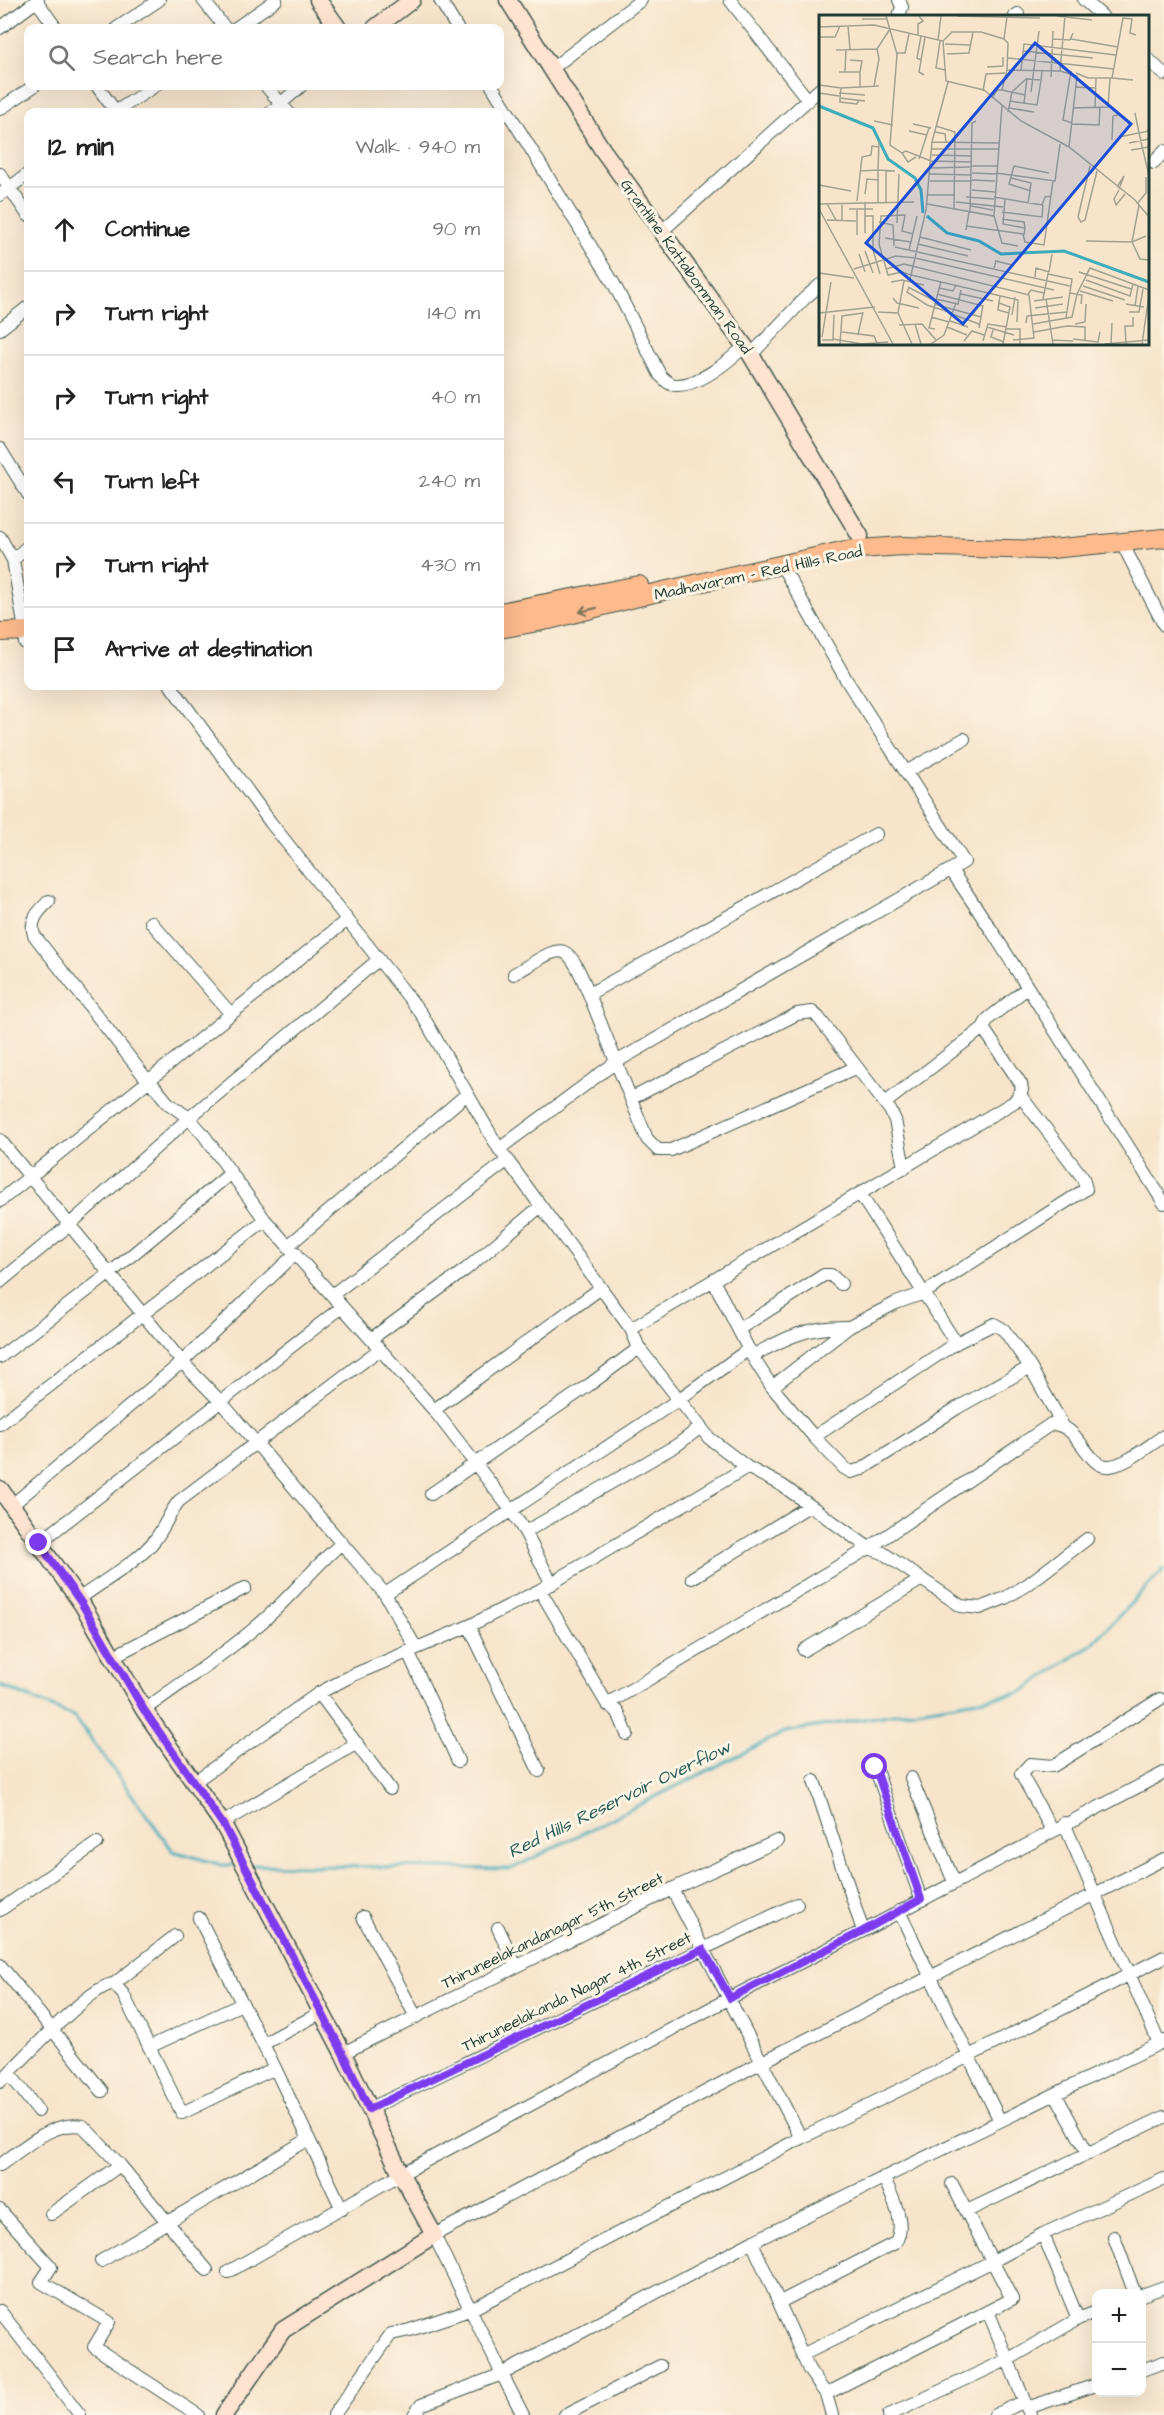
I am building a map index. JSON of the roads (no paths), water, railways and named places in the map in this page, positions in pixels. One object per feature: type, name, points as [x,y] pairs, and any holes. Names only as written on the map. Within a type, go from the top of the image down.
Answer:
[{"type":"main road","name":"Madhavaram - Red Hills Road","points":[[504,611],[627,588],[860,536],[896,535],[969,540],[1164,531]]},
{"type":"main road","name":"Madhavaram - Red Hills Road","points":[[504,628],[549,620],[846,550],[902,546],[1041,550],[1164,538]]},
{"type":"main road","points":[[0,632],[24,636]]},
{"type":"main road","points":[[0,643],[24,638]]},
{"type":"street","points":[[0,28],[37,0],[53,24]]},
{"type":"street","points":[[123,24],[159,0]]},
{"type":"street","points":[[203,0],[222,24]]},
{"type":"street","points":[[242,24],[276,0]]},
{"type":"street","points":[[318,0],[335,24]]},
{"type":"street","points":[[380,24],[412,0]]},
{"type":"street","points":[[440,0],[455,24]]},
{"type":"street","name":"Grantline Kattabomman Road","points":[[508,0],[550,70],[602,149],[748,350],[860,536]]},
{"type":"street","points":[[550,70],[641,0]]},
{"type":"street","points":[[730,0],[808,100]]},
{"type":"street","points":[[899,0],[902,7],[899,15]]},
{"type":"street","points":[[1084,0],[1101,15]]},
{"type":"street","points":[[1149,60],[1164,74]]},
{"type":"street","points":[[0,109],[28,90]]},
{"type":"street","points":[[100,90],[113,108]]},
{"type":"street","points":[[122,108],[149,90]]},
{"type":"street","points":[[268,90],[279,108]]},
{"type":"street","points":[[282,108],[298,90]]},
{"type":"street","points":[[494,90],[614,284],[660,375],[669,384],[676,386],[689,383],[748,350],[819,286]]},
{"type":"street","points":[[662,231],[819,90]]},
{"type":"street","points":[[1154,163],[1164,151]]},
{"type":"street","points":[[0,174],[5,191],[24,211]]},
{"type":"street","points":[[5,191],[24,177]]},
{"type":"street","points":[[0,329],[24,310]]},
{"type":"street","points":[[0,449],[24,488]]},
{"type":"street","points":[[0,537],[8,559],[24,625]]},
{"type":"street","points":[[1122,543],[1164,625]]},
{"type":"street","points":[[8,559],[24,549]]},
{"type":"street","points":[[499,1149],[616,1062],[964,862],[847,681],[782,564]]},
{"type":"street","points":[[174,690],[271,823],[422,1013],[499,1149],[631,1329],[639,1348],[709,1437],[747,1467],[783,1486],[869,1548],[883,1553],[962,1606],[980,1608],[1005,1598],[1027,1585],[1087,1539]]},
{"type":"street","points":[[906,772],[964,739]]},
{"type":"street","points":[[589,994],[876,834]]},
{"type":"street","points":[[951,870],[1164,1203]]},
{"type":"street","points":[[49,901],[34,920],[32,929],[34,935],[148,1081],[168,1103],[189,1118],[265,1220],[434,1410],[512,1510],[525,1532],[546,1587],[608,1704],[618,1712],[627,1734]]},
{"type":"street","points":[[0,1201],[347,920]]},
{"type":"street","points":[[151,922],[231,1014]]},
{"type":"street","points":[[514,974],[549,953],[564,951],[575,960],[647,1139],[652,1146],[664,1152],[857,1067]]},
{"type":"street","points":[[0,1282],[69,1225],[189,1118],[378,960]]},
{"type":"street","points":[[885,1103],[983,1028],[988,1019],[1027,988]]},
{"type":"street","points":[[632,1098],[805,1012],[812,1012],[896,1120],[904,1168]]},
{"type":"street","points":[[631,1329],[1014,1102],[1020,1095],[1021,1084],[983,1028]]},
{"type":"street","points":[[467,1094],[293,1249],[182,1362],[4,1496],[79,1599],[144,1710],[223,1825],[343,2053],[401,2174],[472,2309],[523,2415]]},
{"type":"street","points":[[772,1387],[849,1327],[896,1303],[924,1293],[1086,1189],[1083,1178],[1020,1095]]},
{"type":"street","points":[[0,1140],[182,1362],[220,1401],[385,1594],[412,1650],[459,1761]]},
{"type":"street","points":[[332,1295],[508,1160]]},
{"type":"street","points":[[0,1357],[110,1274],[231,1173]]},
{"type":"street","points":[[860,1194],[956,1343]]},
{"type":"street","points":[[79,1599],[146,1550],[156,1539],[169,1513],[179,1501],[255,1442],[541,1206]]},
{"type":"street","points":[[0,1424],[265,1220]]},
{"type":"street","points":[[739,1329],[824,1275],[831,1275],[841,1284]]},
{"type":"street","points":[[713,1280],[772,1387],[814,1437],[844,1468],[851,1472],[857,1472],[957,1408],[1030,1367]]},
{"type":"street","points":[[434,1410],[601,1288]]},
{"type":"street","points":[[39,1543],[342,1307]]},
{"type":"street","points":[[814,1437],[956,1343],[987,1326],[999,1326],[1030,1367],[1062,1424],[1102,1466],[1112,1466],[1124,1461],[1164,1436]]},
{"type":"street","points":[[385,1594],[751,1352],[797,1333],[816,1328],[849,1327]]},
{"type":"street","points":[[431,1494],[639,1348]]},
{"type":"street","points":[[608,1704],[869,1548],[1034,1434],[1051,1424],[1062,1424]]},
{"type":"street","points":[[525,1532],[678,1444],[701,1427]]},
{"type":"street","points":[[194,1782],[319,1692],[469,1626],[546,1587],[747,1467]]},
{"type":"street","points":[[692,1578],[808,1506]]},
{"type":"street","points":[[144,1710],[256,1628],[279,1607],[308,1574],[342,1543]]},
{"type":"street","points":[[804,1650],[922,1579]]},
{"type":"street","points":[[114,1656],[245,1588]]},
{"type":"street","points":[[469,1626],[539,1771]]},
{"type":"street","points":[[319,1692],[390,1789]]},
{"type":"street","points":[[1052,1830],[1021,1774],[1030,1764],[1053,1766],[1160,1700]]},
{"type":"street","points":[[223,1825],[357,1743]]},
{"type":"street","points":[[875,1767],[921,1899]]},
{"type":"street","points":[[228,2272],[401,2174],[730,1998],[1164,1773]]},
{"type":"street","points":[[911,1778],[954,1882]]},
{"type":"street","points":[[814,1781],[863,1931]]},
{"type":"street","points":[[414,2415],[421,2405],[502,2374],[752,2242],[1161,2042],[1064,1824]]},
{"type":"street","name":"Thiruneelakandanagar 5th Street","points":[[343,2053],[672,1889],[777,1841]]},
{"type":"street","points":[[0,1910],[97,1843]]},
{"type":"street","points":[[224,2415],[283,2330],[434,2235],[762,2062],[1164,1859]]},
{"type":"street","points":[[672,1889],[801,2138]]},
{"type":"street","name":"Thiruneelakanda Nagar 4th Street","points":[[369,2109],[797,1904]]},
{"type":"street","points":[[898,1911],[1000,2121]]},
{"type":"street","points":[[363,1917],[416,2017]]},
{"type":"street","points":[[199,1918],[275,2068],[342,2209]]},
{"type":"street","points":[[498,1928],[516,1966]]},
{"type":"street","points":[[38,2111],[5,2077],[95,1991],[108,1983],[114,1983],[175,1936]]},
{"type":"street","points":[[334,2415],[391,2334],[410,2331],[472,2309],[801,2138],[1164,1957]]},
{"type":"street","points":[[0,1965],[51,2031],[102,2091]]},
{"type":"street","points":[[114,1983],[123,1994],[182,2113],[275,2068]]},
{"type":"street","points":[[149,2047],[242,2004]]},
{"type":"street","points":[[263,2044],[322,2012]]},
{"type":"street","points":[[1056,2095],[1088,2154]]},
{"type":"street","points":[[966,2211],[1164,2117]]},
{"type":"street","points":[[0,2165],[45,2134],[77,2125],[83,2126],[120,2165],[207,2270]]},
{"type":"street","points":[[101,2261],[309,2139]]},
{"type":"street","points":[[51,2214],[120,2165]]},
{"type":"street","points":[[780,2302],[895,2242],[900,2235],[901,2225],[884,2177]]},
{"type":"street","points":[[804,2354],[1043,2234],[1164,2179]]},
{"type":"street","points":[[826,2394],[1012,2300],[952,2184]]},
{"type":"street","points":[[0,2210],[51,2267],[41,2282],[109,2322],[94,2347],[198,2415]]},
{"type":"street","points":[[1043,2234],[1078,2319]]},
{"type":"street","points":[[1114,2237],[1134,2289]]},
{"type":"street","points":[[752,2242],[804,2354],[809,2370],[826,2394],[832,2415]]},
{"type":"street","points":[[1146,2294],[1164,2287]]},
{"type":"street","points":[[0,2311],[80,2415]]},
{"type":"street","points":[[988,2312],[1027,2408]]},
{"type":"street","points":[[888,2415],[1009,2359],[1078,2319],[1092,2314]]},
{"type":"street","points":[[1146,2369],[1164,2362]]},
{"type":"street","points":[[565,2415],[660,2366]]},
{"type":"street","points":[[995,2415],[1027,2408],[1092,2386]]},
{"type":"waterway","name":"Red Hills Reservoir Overflow","points":[[252,1865],[511,1869],[785,1732],[1020,1693],[1092,1644],[1164,1569]]},
{"type":"waterway","name":"Red Hills Reservoir Overflow","points":[[0,1685],[75,1717],[173,1851],[222,1865],[237,1865]]}]
